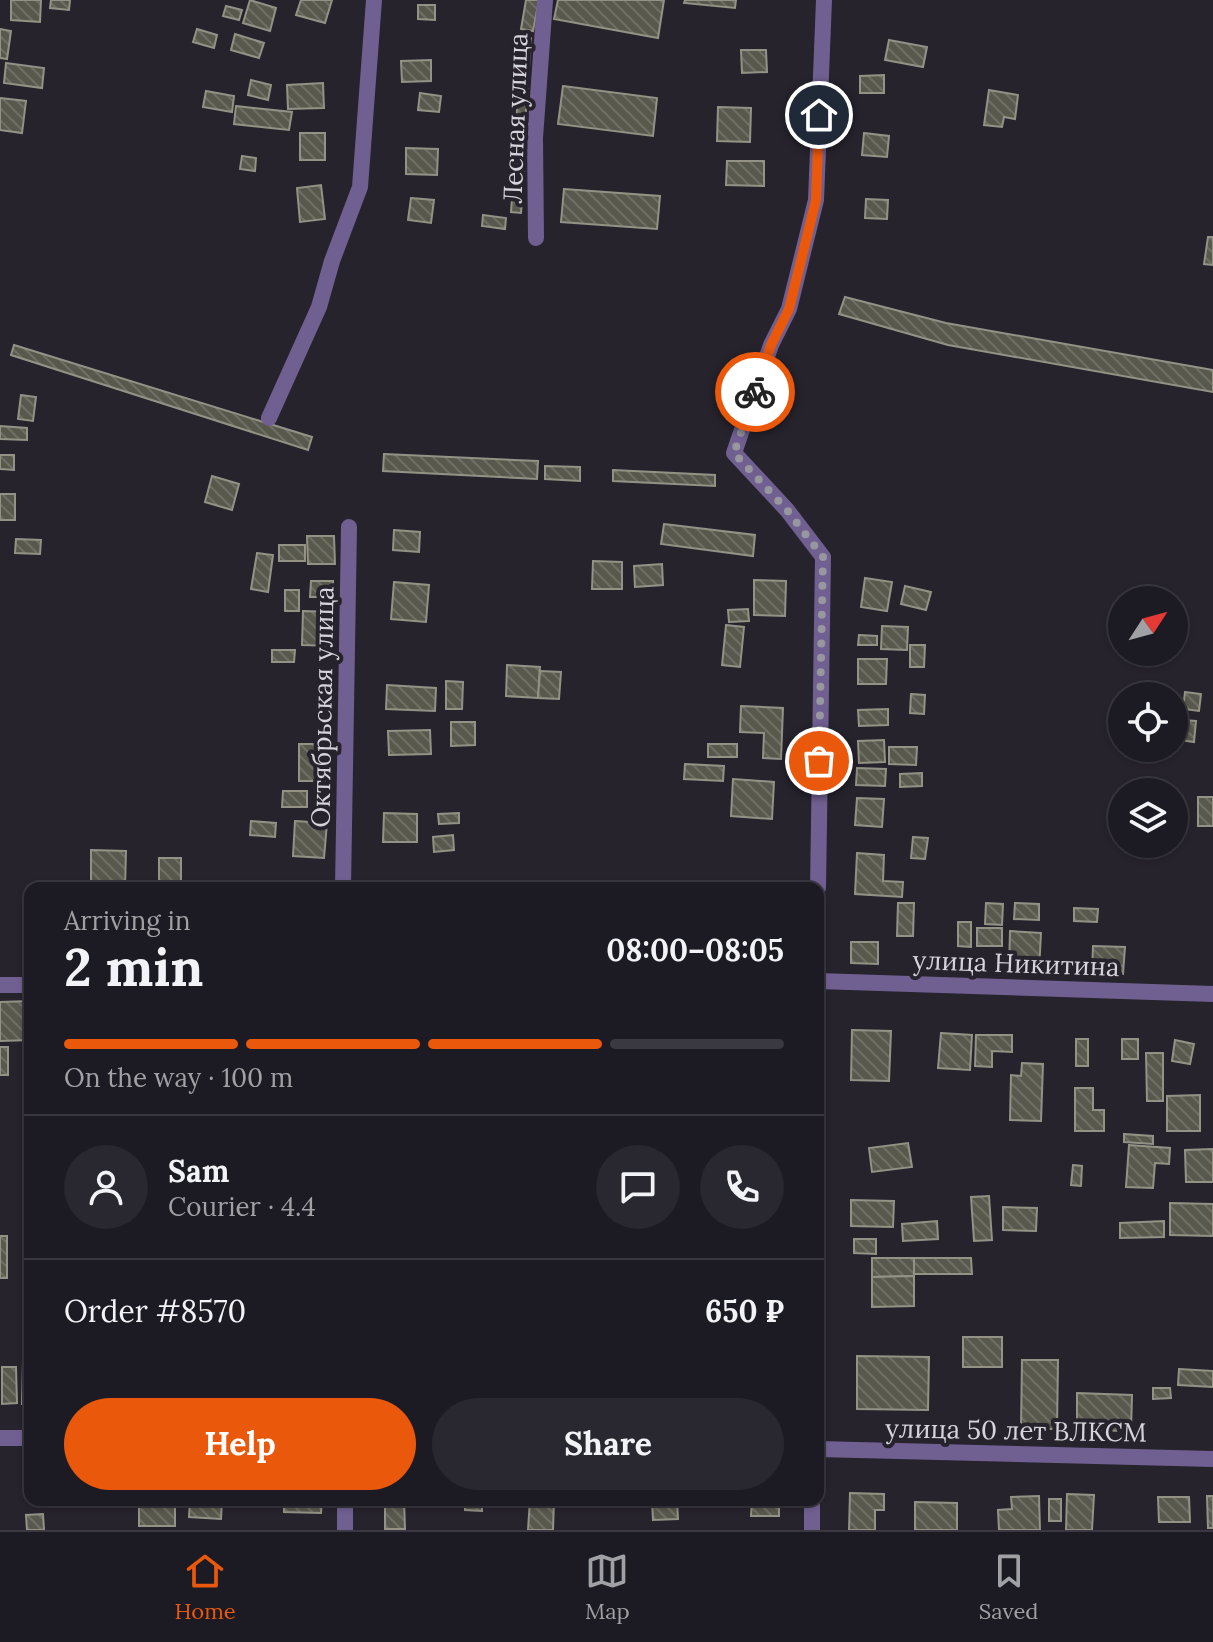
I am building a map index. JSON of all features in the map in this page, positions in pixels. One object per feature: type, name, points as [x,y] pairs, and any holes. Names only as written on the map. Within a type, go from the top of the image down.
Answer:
[{"type":"street","points":[[269,418],[319,307],[332,261],[360,187],[374,0]]},
{"type":"street","name":"Лесная улица","points":[[536,238],[535,138],[545,0]]},
{"type":"street","points":[[818,882],[823,557],[787,510],[734,453],[771,345],[789,309],[816,200],[824,0]]},
{"type":"street","name":"Октябрьская улица","points":[[343,882],[349,527]]},
{"type":"street","name":"улица Никитина","points":[[824,981],[1213,994]]},
{"type":"street","points":[[0,985],[24,985]]},
{"type":"street","points":[[0,1438],[24,1438]]},
{"type":"street","name":"улица 50 лет ВЛКСМ","points":[[824,1449],[1213,1459]]},
{"type":"street","points":[[345,1506],[345,1530]]},
{"type":"street","points":[[812,1506],[812,1530]]},
{"type":"building","points":[[11,0],[41,0],[40,22],[11,20]]},
{"type":"building","points":[[51,0],[70,0],[69,10],[50,8]]},
{"type":"building","points":[[250,0],[276,8],[270,31],[243,23]]},
{"type":"building","points":[[301,0],[332,0],[325,23],[296,15]]},
{"type":"building","points":[[526,0],[539,0],[533,31],[521,29]]},
{"type":"building","points":[[558,0],[664,0],[658,38],[554,19]]},
{"type":"building","points":[[685,0],[736,0],[735,8],[684,3]]},
{"type":"building","points":[[418,5],[435,5],[435,20],[418,19]]},
{"type":"building","points":[[226,6],[242,10],[239,20],[223,16]]},
{"type":"building","points":[[0,29],[11,31],[7,59],[0,58]]},
{"type":"building","points":[[197,29],[217,35],[214,48],[193,42]]},
{"type":"building","points":[[235,34],[264,43],[259,58],[231,50]]},
{"type":"building","points":[[522,35],[531,38],[525,125],[516,124]]},
{"type":"building","points":[[889,40],[927,47],[923,67],[885,60]]},
{"type":"building","points":[[741,50],[766,50],[767,72],[742,73]]},
{"type":"building","points":[[431,60],[431,81],[402,82],[401,61]]},
{"type":"building","points":[[6,63],[44,68],[42,88],[4,83]]},
{"type":"building","points":[[884,75],[884,93],[860,93],[860,76]]},
{"type":"building","points":[[251,80],[271,85],[268,100],[248,95]]},
{"type":"building","points":[[323,83],[324,108],[288,109],[287,85]]},
{"type":"building","points":[[563,86],[657,98],[653,136],[558,124]]},
{"type":"building","points":[[989,90],[1018,95],[1015,119],[1004,117],[1002,127],[984,125]]},
{"type":"building","points":[[206,91],[234,96],[232,112],[203,107]]},
{"type":"building","points":[[420,93],[441,96],[439,112],[418,110]]},
{"type":"building","points":[[0,98],[26,101],[22,133],[0,130]]},
{"type":"building","points":[[236,106],[292,112],[289,130],[234,124]]},
{"type":"building","points":[[718,107],[751,108],[750,142],[717,141]]},
{"type":"building","points":[[300,133],[325,133],[325,160],[300,160]]},
{"type":"building","points":[[864,133],[889,136],[887,157],[862,155]]},
{"type":"building","points":[[516,144],[526,145],[521,213],[511,212]]},
{"type":"building","points":[[406,148],[438,149],[437,175],[406,174]]},
{"type":"building","points":[[242,156],[256,158],[255,171],[240,169]]},
{"type":"building","points":[[727,161],[764,161],[764,186],[726,185]]},
{"type":"building","points":[[321,185],[325,219],[300,222],[297,188]]},
{"type":"building","points":[[564,189],[660,196],[657,229],[561,222]]},
{"type":"building","points":[[411,198],[434,200],[431,223],[408,220]]},
{"type":"building","points":[[866,199],[888,200],[887,219],[865,218]]},
{"type":"building","points":[[483,215],[506,218],[505,229],[482,226]]},
{"type":"building","points":[[1208,237],[1213,237],[1213,265],[1204,264]]},
{"type":"building","points":[[845,297],[946,323],[1213,370],[1213,392],[948,345],[839,314]]},
{"type":"building","points":[[14,345],[312,437],[308,450],[11,355]]},
{"type":"building","points":[[21,395],[36,397],[33,421],[18,419]]},
{"type":"building","points":[[0,426],[27,428],[27,440],[0,439]]},
{"type":"building","points":[[384,454],[538,461],[537,479],[383,471]]},
{"type":"building","points":[[0,455],[14,455],[14,470],[0,469]]},
{"type":"building","points":[[545,466],[580,467],[580,481],[545,479]]},
{"type":"building","points":[[613,470],[715,475],[715,486],[613,481]]},
{"type":"building","points":[[212,476],[239,484],[232,510],[205,502]]},
{"type":"building","points":[[0,494],[15,494],[15,520],[0,520]]},
{"type":"building","points":[[664,524],[755,535],[753,556],[661,544]]},
{"type":"building","points":[[394,530],[420,532],[419,552],[393,550]]},
{"type":"building","points":[[307,536],[334,536],[335,564],[308,564]]},
{"type":"building","points":[[16,539],[41,540],[40,554],[15,553]]},
{"type":"building","points":[[279,545],[305,545],[305,561],[279,561]]},
{"type":"building","points":[[257,553],[273,555],[268,592],[251,589]]},
{"type":"building","points":[[593,561],[622,562],[622,589],[592,589]]},
{"type":"building","points":[[662,564],[663,585],[635,587],[634,566]]},
{"type":"building","points":[[865,578],[892,582],[887,611],[861,607]]},
{"type":"building","points":[[754,580],[786,581],[785,616],[754,615]]},
{"type":"building","points":[[311,581],[333,581],[333,597],[310,597]]},
{"type":"building","points":[[394,582],[429,585],[426,622],[391,619]]},
{"type":"building","points":[[905,586],[931,592],[926,610],[901,604]]},
{"type":"building","points":[[285,590],[299,590],[299,611],[285,611]]},
{"type":"building","points":[[748,609],[749,621],[729,622],[728,610]]},
{"type":"building","points":[[303,611],[332,612],[331,646],[302,645]]},
{"type":"building","points":[[726,625],[744,627],[740,667],[722,665]]},
{"type":"building","points":[[882,626],[908,627],[907,650],[881,649]]},
{"type":"building","points":[[859,635],[877,636],[877,645],[858,645]]},
{"type":"building","points":[[910,645],[925,645],[924,667],[910,667]]},
{"type":"building","points":[[272,650],[295,650],[294,662],[272,662]]},
{"type":"building","points":[[858,659],[887,659],[886,684],[858,684]]},
{"type":"building","points":[[507,665],[540,667],[538,698],[506,696]]},
{"type":"building","points":[[540,671],[561,672],[559,699],[538,698]]},
{"type":"building","points":[[446,681],[463,682],[462,709],[446,709]]},
{"type":"building","points":[[387,685],[436,688],[435,711],[386,709]]},
{"type":"building","points":[[1188,692],[1201,694],[1199,711],[1188,710]]},
{"type":"building","points":[[911,694],[925,695],[924,714],[910,713]]},
{"type":"building","points":[[741,706],[783,708],[781,759],[763,758],[764,733],[740,732]]},
{"type":"building","points":[[888,709],[888,725],[859,726],[858,710]]},
{"type":"building","points":[[1188,720],[1196,721],[1194,742],[1188,741]]},
{"type":"building","points":[[451,722],[475,722],[475,745],[451,746]]},
{"type":"building","points":[[430,730],[431,754],[389,755],[388,731]]},
{"type":"building","points":[[884,740],[885,762],[859,763],[858,741]]},
{"type":"building","points":[[299,744],[328,744],[328,781],[299,781]]},
{"type":"building","points":[[708,744],[737,744],[737,757],[708,757]]},
{"type":"building","points":[[889,747],[917,747],[916,765],[889,764]]},
{"type":"building","points":[[685,764],[724,766],[723,781],[684,779]]},
{"type":"building","points":[[857,768],[886,769],[885,786],[856,785]]},
{"type":"building","points":[[922,773],[922,786],[900,787],[900,774]]},
{"type":"building","points":[[733,779],[774,782],[772,819],[731,816]]},
{"type":"building","points":[[283,791],[307,791],[307,807],[282,807]]},
{"type":"building","points":[[1198,797],[1213,797],[1213,826],[1198,826]]},
{"type":"building","points":[[857,798],[884,799],[882,827],[855,825]]},
{"type":"building","points":[[384,813],[417,814],[417,842],[383,842]]},
{"type":"building","points":[[459,813],[459,823],[439,824],[438,814]]},
{"type":"building","points":[[251,821],[276,823],[275,837],[250,835]]},
{"type":"building","points":[[295,821],[327,823],[324,858],[293,856]]},
{"type":"building","points":[[453,835],[454,850],[434,852],[433,837]]},
{"type":"building","points":[[913,837],[928,838],[925,859],[911,858]]},
{"type":"building","points":[[91,850],[126,851],[125,882],[91,882]]},
{"type":"building","points":[[857,853],[884,855],[883,881],[903,882],[902,897],[855,894]]},
{"type":"building","points":[[159,858],[181,858],[181,882],[159,882]]},
{"type":"building","points":[[898,903],[914,903],[913,936],[897,936]]},
{"type":"building","points":[[986,903],[1003,904],[1002,925],[985,924]]},
{"type":"building","points":[[1015,903],[1039,904],[1039,920],[1014,919]]},
{"type":"building","points":[[1074,908],[1098,909],[1097,922],[1074,921]]},
{"type":"building","points":[[958,922],[971,922],[971,947],[958,946]]},
{"type":"building","points":[[977,928],[1002,928],[1002,946],[977,946]]},
{"type":"building","points":[[1010,931],[1041,933],[1039,971],[1009,969]]},
{"type":"building","points":[[851,942],[878,942],[878,964],[851,963]]},
{"type":"building","points":[[1093,946],[1125,947],[1123,974],[1092,972]]},
{"type":"building","points":[[24,1001],[24,1040],[0,1041],[0,1002]]},
{"type":"building","points":[[852,1030],[891,1031],[889,1081],[851,1080]]},
{"type":"building","points":[[941,1033],[972,1035],[970,1070],[938,1068]]},
{"type":"building","points":[[976,1035],[1012,1035],[1012,1052],[992,1051],[992,1067],[975,1066]]},
{"type":"building","points":[[1076,1039],[1088,1039],[1088,1066],[1076,1066]]},
{"type":"building","points":[[1122,1039],[1138,1039],[1138,1059],[1122,1059]]},
{"type":"building","points":[[1175,1040],[1194,1044],[1190,1064],[1172,1061]]},
{"type":"building","points":[[0,1047],[8,1047],[8,1075],[0,1075]]},
{"type":"building","points":[[1146,1053],[1163,1053],[1163,1101],[1147,1101]]},
{"type":"building","points":[[1022,1063],[1043,1064],[1041,1121],[1010,1120],[1011,1075],[1021,1076]]},
{"type":"building","points":[[1075,1088],[1093,1088],[1093,1110],[1104,1110],[1104,1131],[1075,1131]]},
{"type":"building","points":[[1200,1095],[1200,1131],[1167,1131],[1167,1096]]},
{"type":"building","points":[[1124,1134],[1153,1136],[1153,1144],[1124,1142]]},
{"type":"building","points":[[908,1143],[912,1167],[872,1172],[869,1148]]},
{"type":"building","points":[[1129,1145],[1170,1148],[1169,1164],[1155,1163],[1153,1188],[1126,1187]]},
{"type":"building","points":[[1213,1149],[1213,1182],[1186,1182],[1185,1150]]},
{"type":"building","points":[[1073,1165],[1082,1166],[1081,1186],[1071,1185]]},
{"type":"building","points":[[989,1196],[992,1240],[974,1241],[971,1197]]},
{"type":"building","points":[[851,1200],[894,1201],[893,1227],[851,1226]]},
{"type":"building","points":[[1170,1203],[1213,1204],[1213,1236],[1170,1235]]},
{"type":"building","points":[[1003,1207],[1037,1208],[1036,1231],[1003,1230]]},
{"type":"building","points":[[937,1221],[938,1239],[903,1241],[902,1224]]},
{"type":"building","points":[[1164,1221],[1164,1237],[1120,1238],[1120,1223]]},
{"type":"building","points":[[0,1236],[7,1236],[7,1278],[0,1278]]},
{"type":"building","points":[[854,1239],[876,1239],[876,1254],[854,1253]]},
{"type":"building","points":[[872,1258],[914,1258],[914,1276],[872,1277]]},
{"type":"building","points":[[914,1258],[971,1258],[972,1274],[914,1274]]},
{"type":"building","points":[[914,1276],[914,1306],[872,1307],[872,1277]]},
{"type":"building","points":[[963,1337],[1002,1337],[1002,1367],[963,1367]]},
{"type":"building","points":[[857,1356],[929,1357],[928,1410],[857,1409]]},
{"type":"building","points":[[1022,1360],[1058,1360],[1057,1429],[1021,1429]]},
{"type":"building","points":[[23,1361],[24,1361],[24,1404]]},
{"type":"building","points":[[2,1367],[16,1367],[17,1403],[2,1404]]},
{"type":"building","points":[[1179,1369],[1213,1371],[1213,1387],[1178,1385]]},
{"type":"building","points":[[1153,1388],[1170,1388],[1171,1398],[1153,1399]]},
{"type":"building","points":[[1077,1393],[1132,1395],[1131,1431],[1077,1430]]},
{"type":"building","points":[[850,1493],[884,1494],[884,1510],[875,1510],[875,1530],[849,1530]]},
{"type":"building","points":[[1067,1494],[1094,1495],[1092,1530],[1066,1530]]},
{"type":"building","points":[[1039,1496],[1040,1530],[999,1530],[998,1510],[1012,1509],[1011,1497]]},
{"type":"building","points":[[1207,1496],[1213,1496],[1213,1528],[1208,1528]]},
{"type":"building","points":[[1158,1497],[1189,1497],[1190,1522],[1159,1522]]},
{"type":"building","points":[[1049,1499],[1061,1499],[1061,1521],[1049,1521]]},
{"type":"building","points":[[915,1502],[957,1503],[957,1530],[915,1530]]},
{"type":"building","points":[[139,1506],[175,1506],[175,1526],[139,1526]]},
{"type":"building","points":[[190,1506],[222,1506],[221,1519],[189,1517]]},
{"type":"building","points":[[284,1506],[322,1506],[321,1513],[284,1512]]},
{"type":"building","points":[[385,1506],[404,1506],[405,1529],[385,1529]]},
{"type":"building","points":[[465,1506],[482,1506],[482,1511],[465,1510]]},
{"type":"building","points":[[530,1506],[554,1506],[553,1530],[528,1530]]},
{"type":"building","points":[[652,1506],[677,1506],[678,1519],[653,1520]]},
{"type":"building","points":[[752,1506],[779,1506],[779,1516],[751,1516]]},
{"type":"building","points":[[43,1514],[44,1530],[27,1530],[26,1515]]},
{"type":"way so far","points":[[755,392],[734,453],[787,510],[823,557],[819,761]]},
{"type":"route","points":[[755,392],[771,345],[789,309],[816,200],[819,115]]}]
